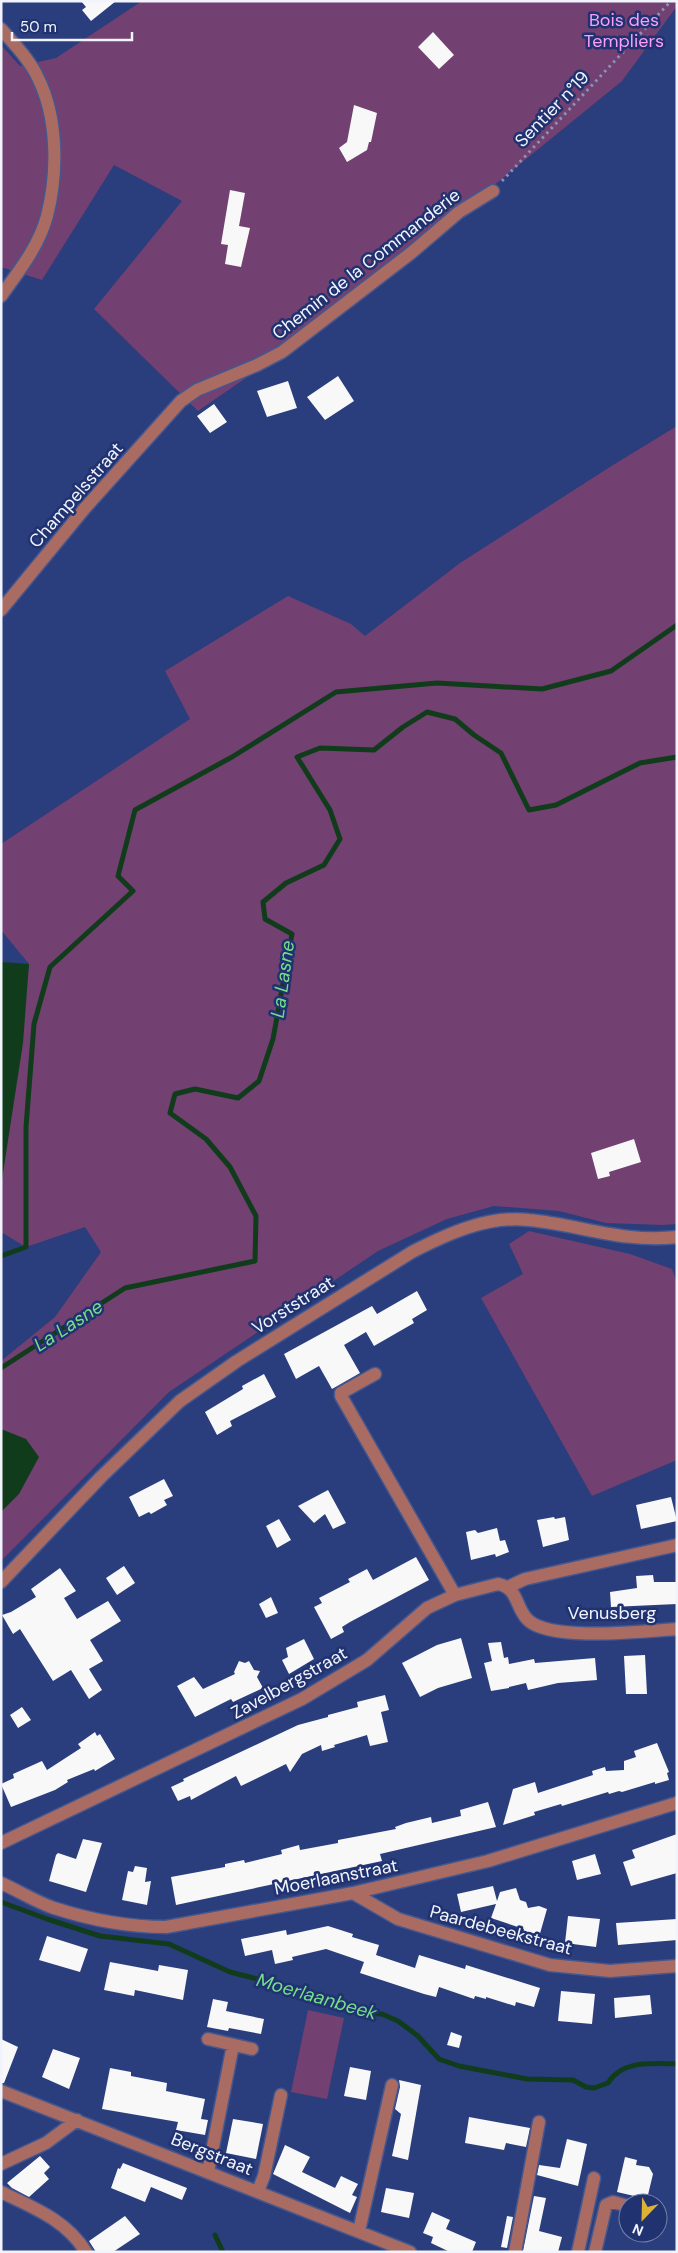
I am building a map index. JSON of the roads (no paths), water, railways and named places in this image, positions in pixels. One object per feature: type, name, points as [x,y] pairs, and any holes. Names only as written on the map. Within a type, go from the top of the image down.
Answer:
[{"type":"street","points":[[1,29],[17,47],[38,77],[52,122],[53,143],[52,183],[46,217],[28,258],[1,296]]},
{"type":"street","name":"Chemin de la Commanderie","points":[[179,404],[197,390],[257,365],[282,352],[411,254],[459,212],[493,191]]},
{"type":"street","name":"Champelsstraat","points":[[1,610],[84,508],[179,404]]},
{"type":"street","name":"Vorststraat","points":[[1,1582],[102,1477],[180,1401],[237,1361],[412,1252],[467,1228],[498,1221],[528,1219],[625,1238],[677,1237]]},
{"type":"street","points":[[375,1374],[341,1392],[341,1396],[455,1595]]},
{"type":"street","name":"Zavelbergstraat","points":[[1,1843],[302,1699],[367,1660],[427,1608],[455,1595],[498,1584],[508,1587],[525,1580],[677,1545]]},
{"type":"street","name":"Venusberg","points":[[508,1587],[513,1591],[518,1606],[528,1621],[542,1628],[596,1634],[677,1629]]},
{"type":"street","name":"Moerlaanstraat","points":[[1,1883],[53,1908],[104,1921],[140,1927],[166,1927],[353,1893],[488,1861],[677,1803]]},
{"type":"street","name":"Paardebeekstraat","points":[[353,1893],[398,1919],[550,1964],[610,1972],[677,1966]]},
{"type":"street","points":[[208,2039],[252,2049]]},
{"type":"street","points":[[208,2172],[233,2045]]},
{"type":"street","points":[[360,2231],[392,2085]]},
{"type":"street","name":"Bergstraat","points":[[1,2091],[410,2252]]},
{"type":"street","points":[[258,2191],[264,2176],[281,2095]]},
{"type":"street","points":[[1,2164],[46,2143],[77,2120]]},
{"type":"street","points":[[515,2252],[539,2122]]},
{"type":"street","points":[[578,2252],[594,2178]]},
{"type":"street","points":[[1,2192],[49,2215],[77,2237],[86,2252]]},
{"type":"street","points":[[595,2252],[606,2206],[613,2202],[618,2203]]},
{"type":"waterway","points":[[1,1256],[26,1247],[26,1127],[34,1024],[50,967],[133,891],[118,876],[135,810],[232,757],[336,692],[437,683],[542,689],[611,671],[677,625]]},
{"type":"waterway","name":"La Lasne","points":[[1,1368],[125,1288],[255,1261],[256,1216],[230,1167],[206,1139],[170,1113],[175,1094],[195,1089],[238,1098],[259,1081],[273,1039],[292,934],[265,919],[263,902],[286,883],[324,865],[340,839],[330,810],[297,757],[320,748],[374,750],[403,727],[427,712],[455,719],[474,735],[501,753],[529,810],[556,805],[640,763],[677,757]]},
{"type":"waterway","name":"Moerlaanbeek","points":[[1,1902],[100,1936],[169,1944],[230,1972],[309,1992],[335,2001],[348,2009],[364,2013],[382,2014],[398,2021],[418,2036],[439,2059],[459,2066],[527,2079],[573,2080],[586,2087],[594,2088],[608,2083],[621,2070],[639,2064],[677,2064]]},
{"type":"waterway","points":[[215,2235],[223,2252]]},
{"type":"park label","name":"Bois des Templiers","points":[[624,30]]}]
